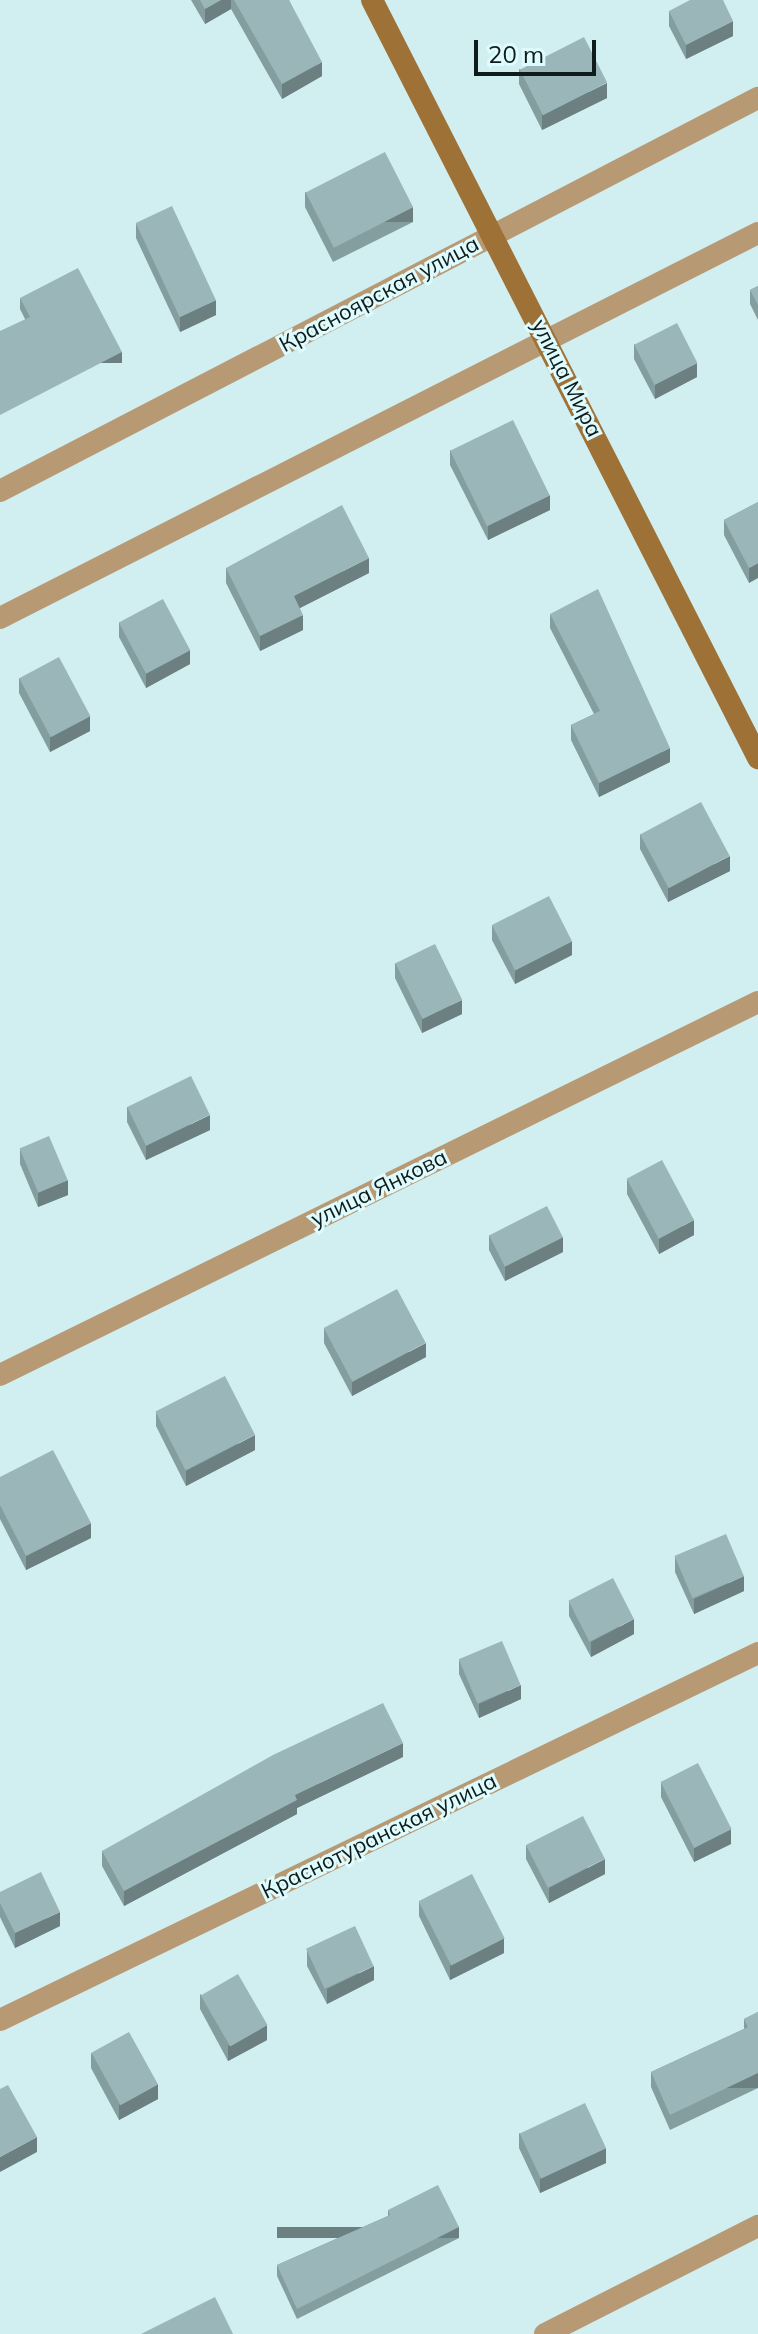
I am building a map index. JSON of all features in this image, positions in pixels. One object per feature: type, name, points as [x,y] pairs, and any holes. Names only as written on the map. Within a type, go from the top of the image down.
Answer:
[{"type":"main road","name":"улица Мира","points":[[372,0],[491,235],[548,339],[758,758]]},
{"type":"street","name":"Красноярская улица","points":[[0,491],[758,98]]},
{"type":"street","points":[[0,618],[758,233]]},
{"type":"street","name":"улица Янкова","points":[[0,1375],[758,1002]]},
{"type":"street","name":"Краснотуранская улица","points":[[0,2020],[758,1653]]},
{"type":"street","points":[[545,2334],[758,2226]]},
{"type":"building","points":[[200,0],[221,0],[205,9]]},
{"type":"building","points":[[234,0],[289,0],[322,62],[282,84]]},
{"type":"building","points":[[690,0],[723,0],[733,21],[686,45],[669,11]]},
{"type":"building","points":[[584,37],[607,82],[543,115],[520,70]]},
{"type":"building","points":[[385,152],[413,207],[334,248],[306,192]]},
{"type":"building","points":[[172,206],[216,300],[180,317],[136,223]]},
{"type":"building","points":[[78,268],[122,352],[0,415],[0,331],[30,317],[20,298]]},
{"type":"building","points":[[758,286],[758,305],[750,290]]},
{"type":"building","points":[[677,323],[697,363],[655,385],[634,345]]},
{"type":"building","points":[[513,420],[550,495],[487,526],[450,451]]},
{"type":"building","points":[[758,502],[758,563],[749,568],[724,520]]},
{"type":"building","points":[[342,505],[369,558],[294,596],[303,615],[260,636],[226,568]]},
{"type":"building","points":[[598,589],[670,748],[599,783],[571,725],[600,711],[550,614]]},
{"type":"building","points":[[163,599],[190,650],[146,674],[119,622]]},
{"type":"building","points":[[59,657],[90,716],[51,737],[19,678]]},
{"type":"building","points":[[701,802],[730,856],[669,888],[640,834]]},
{"type":"building","points":[[549,896],[572,941],[515,970],[492,925]]},
{"type":"building","points":[[435,944],[462,1000],[423,1019],[395,963]]},
{"type":"building","points":[[191,1076],[210,1115],[146,1146],[127,1107]]},
{"type":"building","points":[[49,1136],[68,1180],[38,1193],[20,1149]]},
{"type":"building","points":[[662,1160],[694,1220],[659,1239],[627,1179]]},
{"type":"building","points":[[547,1206],[563,1237],[505,1267],[489,1236]]},
{"type":"building","points":[[397,1289],[426,1343],[352,1382],[324,1328]]},
{"type":"building","points":[[225,1376],[255,1435],[185,1470],[156,1411]]},
{"type":"building","points":[[53,1450],[91,1523],[26,1556],[0,1505],[0,1477]]},
{"type":"building","points":[[726,1534],[744,1576],[692,1598],[674,1556]]},
{"type":"building","points":[[613,1578],[634,1619],[589,1642],[568,1601]]},
{"type":"building","points":[[502,1641],[521,1685],[477,1704],[459,1659]]},
{"type":"building","points":[[383,1703],[403,1743],[295,1795],[297,1800],[124,1891],[102,1851],[273,1755]]},
{"type":"building","points":[[698,1763],[732,1829],[694,1848],[661,1782]]},
{"type":"building","points":[[583,1816],[605,1859],[548,1888],[526,1845]]},
{"type":"building","points":[[41,1872],[60,1912],[15,1933],[0,1903],[0,1892]]},
{"type":"building","points":[[472,1874],[505,1938],[451,1965],[419,1901]]},
{"type":"building","points":[[355,1926],[374,1966],[325,1989],[306,1949]]},
{"type":"building","points":[[238,1974],[268,2025],[230,2047],[201,1996]]},
{"type":"building","points":[[758,2012],[758,2073],[670,2115],[651,2072],[748,2027],[744,2019]]},
{"type":"building","points":[[129,2032],[158,2084],[120,2105],[91,2053]]},
{"type":"building","points":[[8,2085],[37,2137],[0,2157],[0,2089]]},
{"type":"building","points":[[585,2103],[606,2148],[541,2179],[520,2133]]},
{"type":"building","points":[[438,2185],[459,2227],[297,2309],[277,2265],[390,2215],[388,2210]]},
{"type":"building","points":[[215,2297],[233,2334],[141,2334]]}]
